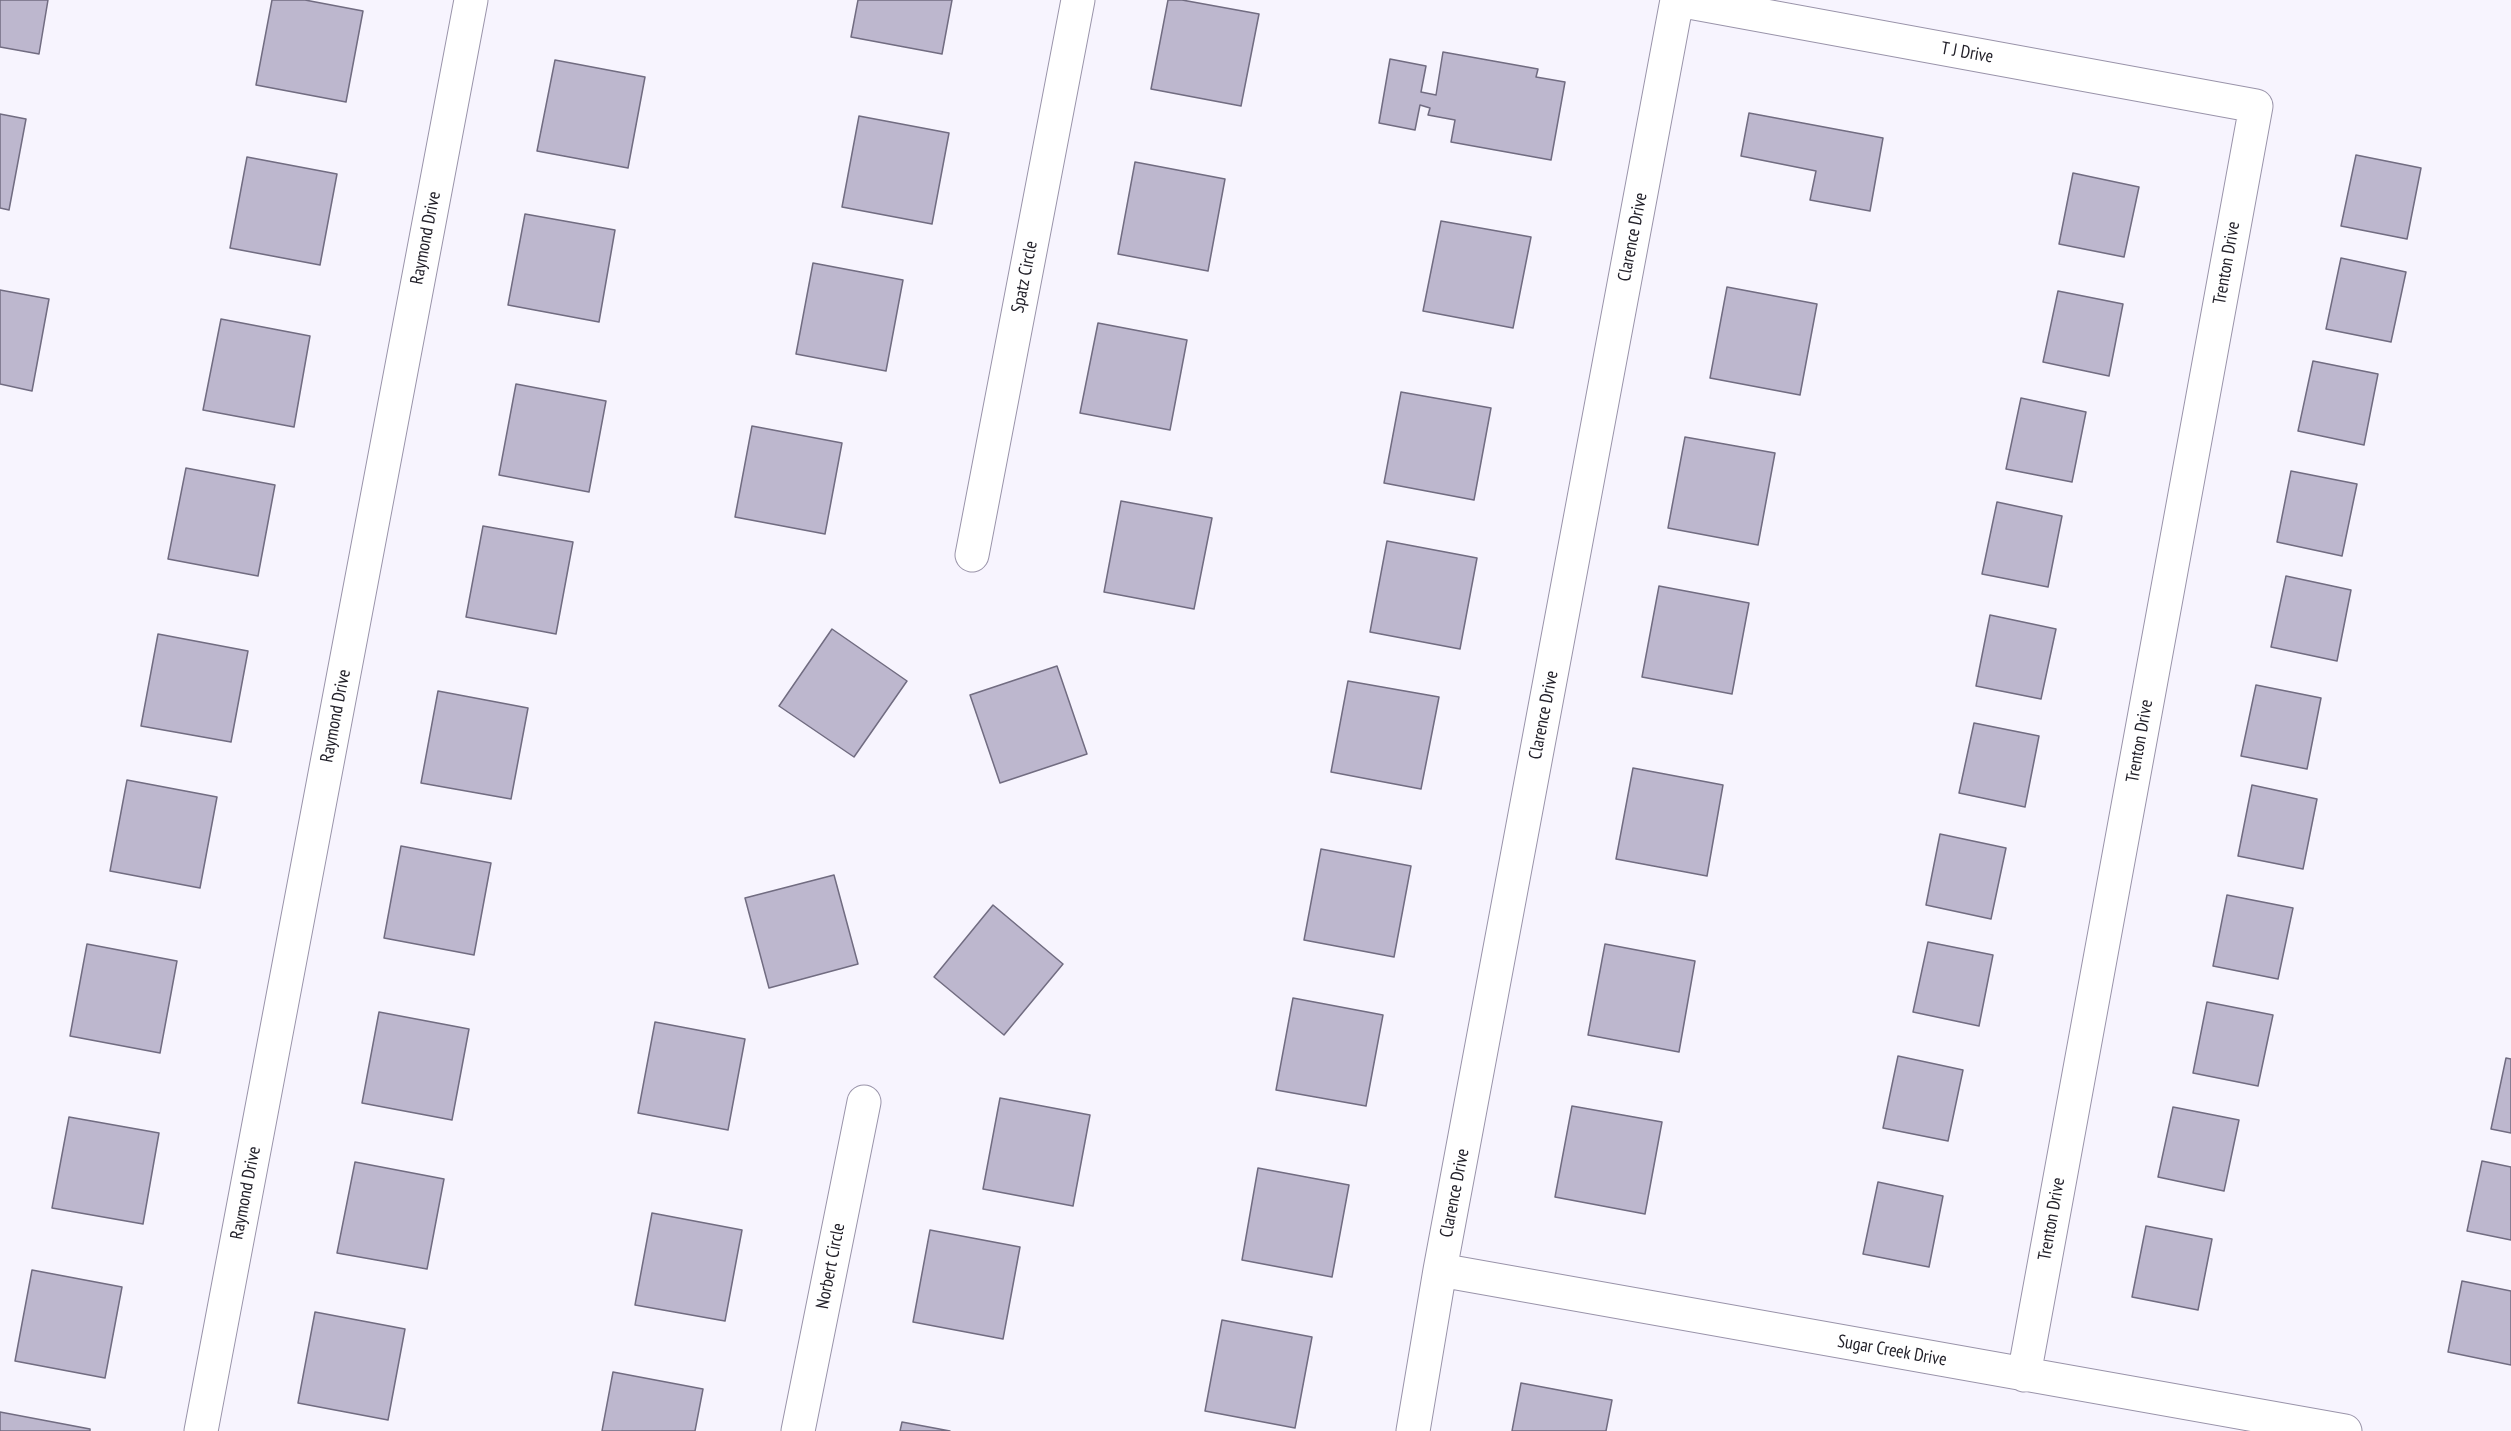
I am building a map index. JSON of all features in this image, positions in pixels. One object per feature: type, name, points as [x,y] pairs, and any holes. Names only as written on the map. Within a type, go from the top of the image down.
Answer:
[{"type":"street","name":"Raymond Drive","points":[[201,1431],[471,0]]},
{"type":"street","name":"Spatz Circle","points":[[972,555],[1078,0]]},
{"type":"street","name":"T J Drive","points":[[1678,0],[2256,106]]},
{"type":"street","name":"Clarence Drive","points":[[1413,1431],[1440,1270],[1678,0]]},
{"type":"street","name":"Trenton Drive","points":[[2024,1375],[2256,106]]},
{"type":"street","name":"Norbert Circle","points":[[798,1431],[864,1102]]},
{"type":"street","name":"Sugar Creek Drive","points":[[1440,1270],[2345,1431]]},
{"type":"building","points":[[0,0],[48,0],[39,54],[0,47]]},
{"type":"building","points":[[272,0],[305,0],[363,11],[346,102],[256,85]]},
{"type":"building","points":[[858,0],[952,0],[942,54],[851,37]]},
{"type":"building","points":[[1168,0],[1182,0],[1259,14],[1241,106],[1151,89]]},
{"type":"building","points":[[1443,52],[1538,69],[1536,77],[1565,82],[1551,160],[1451,142],[1455,120],[1428,115],[1430,108],[1420,105],[1415,130],[1379,123],[1390,59],[1426,66],[1421,92],[1436,95]]},
{"type":"building","points":[[555,60],[645,77],[628,168],[537,151]]},
{"type":"building","points":[[1749,113],[1883,138],[1870,211],[1810,200],[1816,171],[1741,156]]},
{"type":"building","points":[[0,114],[26,119],[9,210],[0,208]]},
{"type":"building","points":[[859,116],[949,133],[932,224],[842,207]]},
{"type":"building","points":[[2356,155],[2421,168],[2407,239],[2341,226]]},
{"type":"building","points":[[247,157],[337,174],[320,265],[230,248]]},
{"type":"building","points":[[1135,162],[1225,179],[1208,271],[1118,254]]},
{"type":"building","points":[[2073,173],[2139,187],[2124,257],[2059,244]]},
{"type":"building","points":[[525,214],[615,230],[599,322],[508,305]]},
{"type":"building","points":[[1441,221],[1531,237],[1513,328],[1423,311]]},
{"type":"building","points":[[2341,258],[2406,272],[2391,342],[2326,329]]},
{"type":"building","points":[[813,263],[903,280],[886,371],[796,354]]},
{"type":"building","points":[[1727,287],[1817,304],[1800,395],[1710,378]]},
{"type":"building","points":[[0,290],[49,299],[32,391],[0,384]]},
{"type":"building","points":[[2058,291],[2123,304],[2109,376],[2043,362]]},
{"type":"building","points":[[221,319],[310,336],[294,427],[203,410]]},
{"type":"building","points":[[1098,323],[1187,340],[1170,430],[1080,413]]},
{"type":"building","points":[[2313,361],[2378,374],[2364,445],[2298,431]]},
{"type":"building","points":[[516,384],[606,401],[589,492],[499,475]]},
{"type":"building","points":[[1401,392],[1491,408],[1474,500],[1384,483]]},
{"type":"building","points":[[2021,398],[2086,412],[2072,482],[2006,469]]},
{"type":"building","points":[[752,426],[842,443],[825,534],[735,517]]},
{"type":"building","points":[[1685,437],[1775,453],[1758,545],[1668,528]]},
{"type":"building","points":[[186,468],[275,485],[258,576],[168,559]]},
{"type":"building","points":[[2291,471],[2357,484],[2342,556],[2277,542]]},
{"type":"building","points":[[1121,501],[1212,518],[1194,609],[1104,592]]},
{"type":"building","points":[[1997,502],[2062,516],[2048,587],[1982,574]]},
{"type":"building","points":[[483,526],[573,542],[556,634],[466,617]]},
{"type":"building","points":[[1387,541],[1477,558],[1460,649],[1370,632]]},
{"type":"building","points":[[2286,576],[2351,590],[2337,661],[2271,647]]},
{"type":"building","points":[[1659,586],[1749,603],[1732,694],[1642,677]]},
{"type":"building","points":[[1990,615],[2056,629],[2041,699],[1976,686]]},
{"type":"building","points":[[832,629],[907,681],[854,757],[779,706]]},
{"type":"building","points":[[158,634],[248,651],[231,742],[141,726]]},
{"type":"building","points":[[1057,666],[1087,754],[1000,783],[970,695]]},
{"type":"building","points":[[1348,681],[1439,697],[1421,789],[1331,772]]},
{"type":"building","points":[[2256,685],[2321,698],[2307,769],[2241,756]]},
{"type":"building","points":[[438,691],[528,708],[511,799],[421,783]]},
{"type":"building","points":[[1974,723],[2039,736],[2025,807],[1959,793]]},
{"type":"building","points":[[1633,768],[1723,785],[1707,876],[1616,859]]},
{"type":"building","points":[[127,780],[217,797],[200,888],[110,871]]},
{"type":"building","points":[[2252,785],[2317,799],[2303,869],[2238,856]]},
{"type":"building","points":[[1940,834],[2006,848],[1991,919],[1926,905]]},
{"type":"building","points":[[401,846],[491,863],[474,955],[384,938]]},
{"type":"building","points":[[1321,849],[1411,866],[1394,957],[1304,940]]},
{"type":"building","points":[[834,875],[858,964],[769,988],[745,898]]},
{"type":"building","points":[[2227,895],[2293,908],[2278,979],[2213,966]]},
{"type":"building","points":[[993,905],[1063,964],[1004,1035],[934,977]]},
{"type":"building","points":[[1928,942],[1993,955],[1979,1026],[1913,1012]]},
{"type":"building","points":[[87,944],[177,961],[160,1053],[70,1036]]},
{"type":"building","points":[[1605,944],[1695,961],[1679,1052],[1588,1035]]},
{"type":"building","points":[[1293,998],[1383,1015],[1366,1106],[1276,1090]]},
{"type":"building","points":[[2207,1002],[2273,1015],[2258,1086],[2193,1073]]},
{"type":"building","points":[[379,1012],[469,1029],[452,1120],[362,1103]]},
{"type":"building","points":[[655,1022],[745,1039],[728,1130],[638,1113]]},
{"type":"building","points":[[1898,1056],[1963,1070],[1948,1141],[1883,1128]]},
{"type":"building","points":[[2506,1058],[2511,1059],[2511,1133],[2491,1129]]},
{"type":"building","points":[[1000,1098],[1090,1115],[1073,1206],[983,1189]]},
{"type":"building","points":[[1572,1106],[1662,1122],[1645,1214],[1555,1197]]},
{"type":"building","points":[[2173,1107],[2239,1120],[2224,1191],[2158,1177]]},
{"type":"building","points":[[69,1117],[159,1133],[143,1224],[52,1208]]},
{"type":"building","points":[[2482,1161],[2511,1167],[2511,1240],[2467,1231]]},
{"type":"building","points":[[355,1162],[444,1179],[427,1269],[337,1253]]},
{"type":"building","points":[[1258,1168],[1349,1185],[1332,1277],[1242,1260]]},
{"type":"building","points":[[1878,1182],[1943,1196],[1929,1267],[1863,1254]]},
{"type":"building","points":[[652,1213],[742,1230],[725,1321],[635,1305]]},
{"type":"building","points":[[2146,1226],[2212,1239],[2198,1310],[2132,1297]]},
{"type":"building","points":[[930,1230],[1020,1247],[1003,1339],[913,1322]]},
{"type":"building","points":[[32,1270],[122,1287],[105,1378],[15,1361]]},
{"type":"building","points":[[2462,1281],[2511,1291],[2511,1365],[2448,1352]]},
{"type":"building","points":[[315,1312],[405,1329],[388,1420],[298,1403]]},
{"type":"building","points":[[1222,1320],[1312,1337],[1295,1428],[1205,1411]]},
{"type":"building","points":[[613,1372],[703,1389],[695,1431],[602,1431]]},
{"type":"building","points":[[1521,1383],[1612,1400],[1606,1431],[1512,1431]]},
{"type":"building","points":[[0,1412],[90,1429],[90,1431],[0,1431]]},
{"type":"building","points":[[902,1422],[950,1431],[900,1431]]}]
